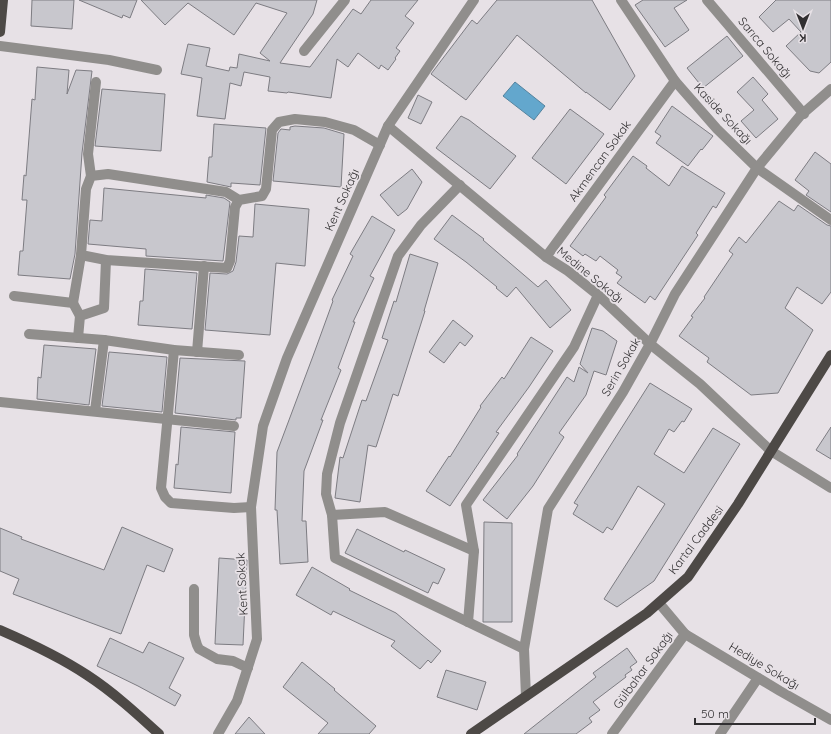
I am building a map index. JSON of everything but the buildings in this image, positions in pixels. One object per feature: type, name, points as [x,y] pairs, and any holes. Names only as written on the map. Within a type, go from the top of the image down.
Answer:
[{"type":"main road","points":[[0,32],[3,0]]},
{"type":"main road","name":"Kartal Caddesi","points":[[471,734],[647,614],[688,577],[738,504],[831,355]]},
{"type":"main road","points":[[0,630],[50,653],[88,676],[131,708],[159,734]]},
{"type":"street","points":[[304,51],[345,0]]},
{"type":"street","name":"Kent Sokağı","points":[[263,426],[287,358],[388,126],[474,0]]},
{"type":"street","name":"Kaside Sokağı","points":[[621,0],[675,81],[717,129],[757,168],[831,220]]},
{"type":"street","name":"Sarıca Sokağı","points":[[707,0],[804,114]]},
{"type":"street","points":[[0,46],[109,60],[157,70]]},
{"type":"street","name":"Akmencan Sokak","points":[[546,257],[675,81]]},
{"type":"street","points":[[78,338],[80,316],[73,303],[81,255],[86,189],[91,176],[88,154],[96,82]]},
{"type":"street","name":"Serin Sokak","points":[[526,696],[524,649],[548,509],[623,392],[650,344],[675,294],[757,168],[804,114],[831,89]]},
{"type":"street","points":[[91,176],[108,174],[226,192],[239,200],[262,196],[266,189],[272,130],[279,122],[295,119],[325,122],[354,130],[380,145]]},
{"type":"street","name":"Medine Sokağı","points":[[388,126],[546,257],[598,295],[650,344],[700,384],[771,451],[831,488]]},
{"type":"street","points":[[460,185],[421,225],[398,256],[340,423],[327,474],[326,494],[332,515],[336,558],[524,649]]},
{"type":"street","points":[[81,255],[106,260],[227,268],[230,261],[235,207],[239,200]]},
{"type":"street","points":[[80,316],[104,308],[106,260]]},
{"type":"street","points":[[197,352],[204,266]]},
{"type":"street","points":[[468,622],[474,551],[466,505],[574,347],[598,295]]},
{"type":"street","points":[[14,296],[73,303]]},
{"type":"street","points":[[29,334],[104,340],[174,350],[239,355]]},
{"type":"street","points":[[95,411],[104,340]]},
{"type":"street","points":[[174,350],[161,488],[165,497],[171,503],[234,508],[251,507]]},
{"type":"street","points":[[0,402],[234,426]]},
{"type":"street","name":"Kent Sokak","points":[[218,734],[237,701],[257,639],[251,507],[263,426]]},
{"type":"street","points":[[332,515],[385,512],[474,551]]},
{"type":"street","points":[[194,589],[194,635],[199,649],[217,659],[232,661],[248,668]]},
{"type":"street","name":"Gülbahar Sokağı","points":[[612,734],[685,634],[659,603]]},
{"type":"street","name":"Hediye Sokağı","points":[[685,634],[831,720]]},
{"type":"street","points":[[720,734],[758,678]]},
{"type":"water","points":[[515,82],[545,106],[534,120],[503,96]]}]
